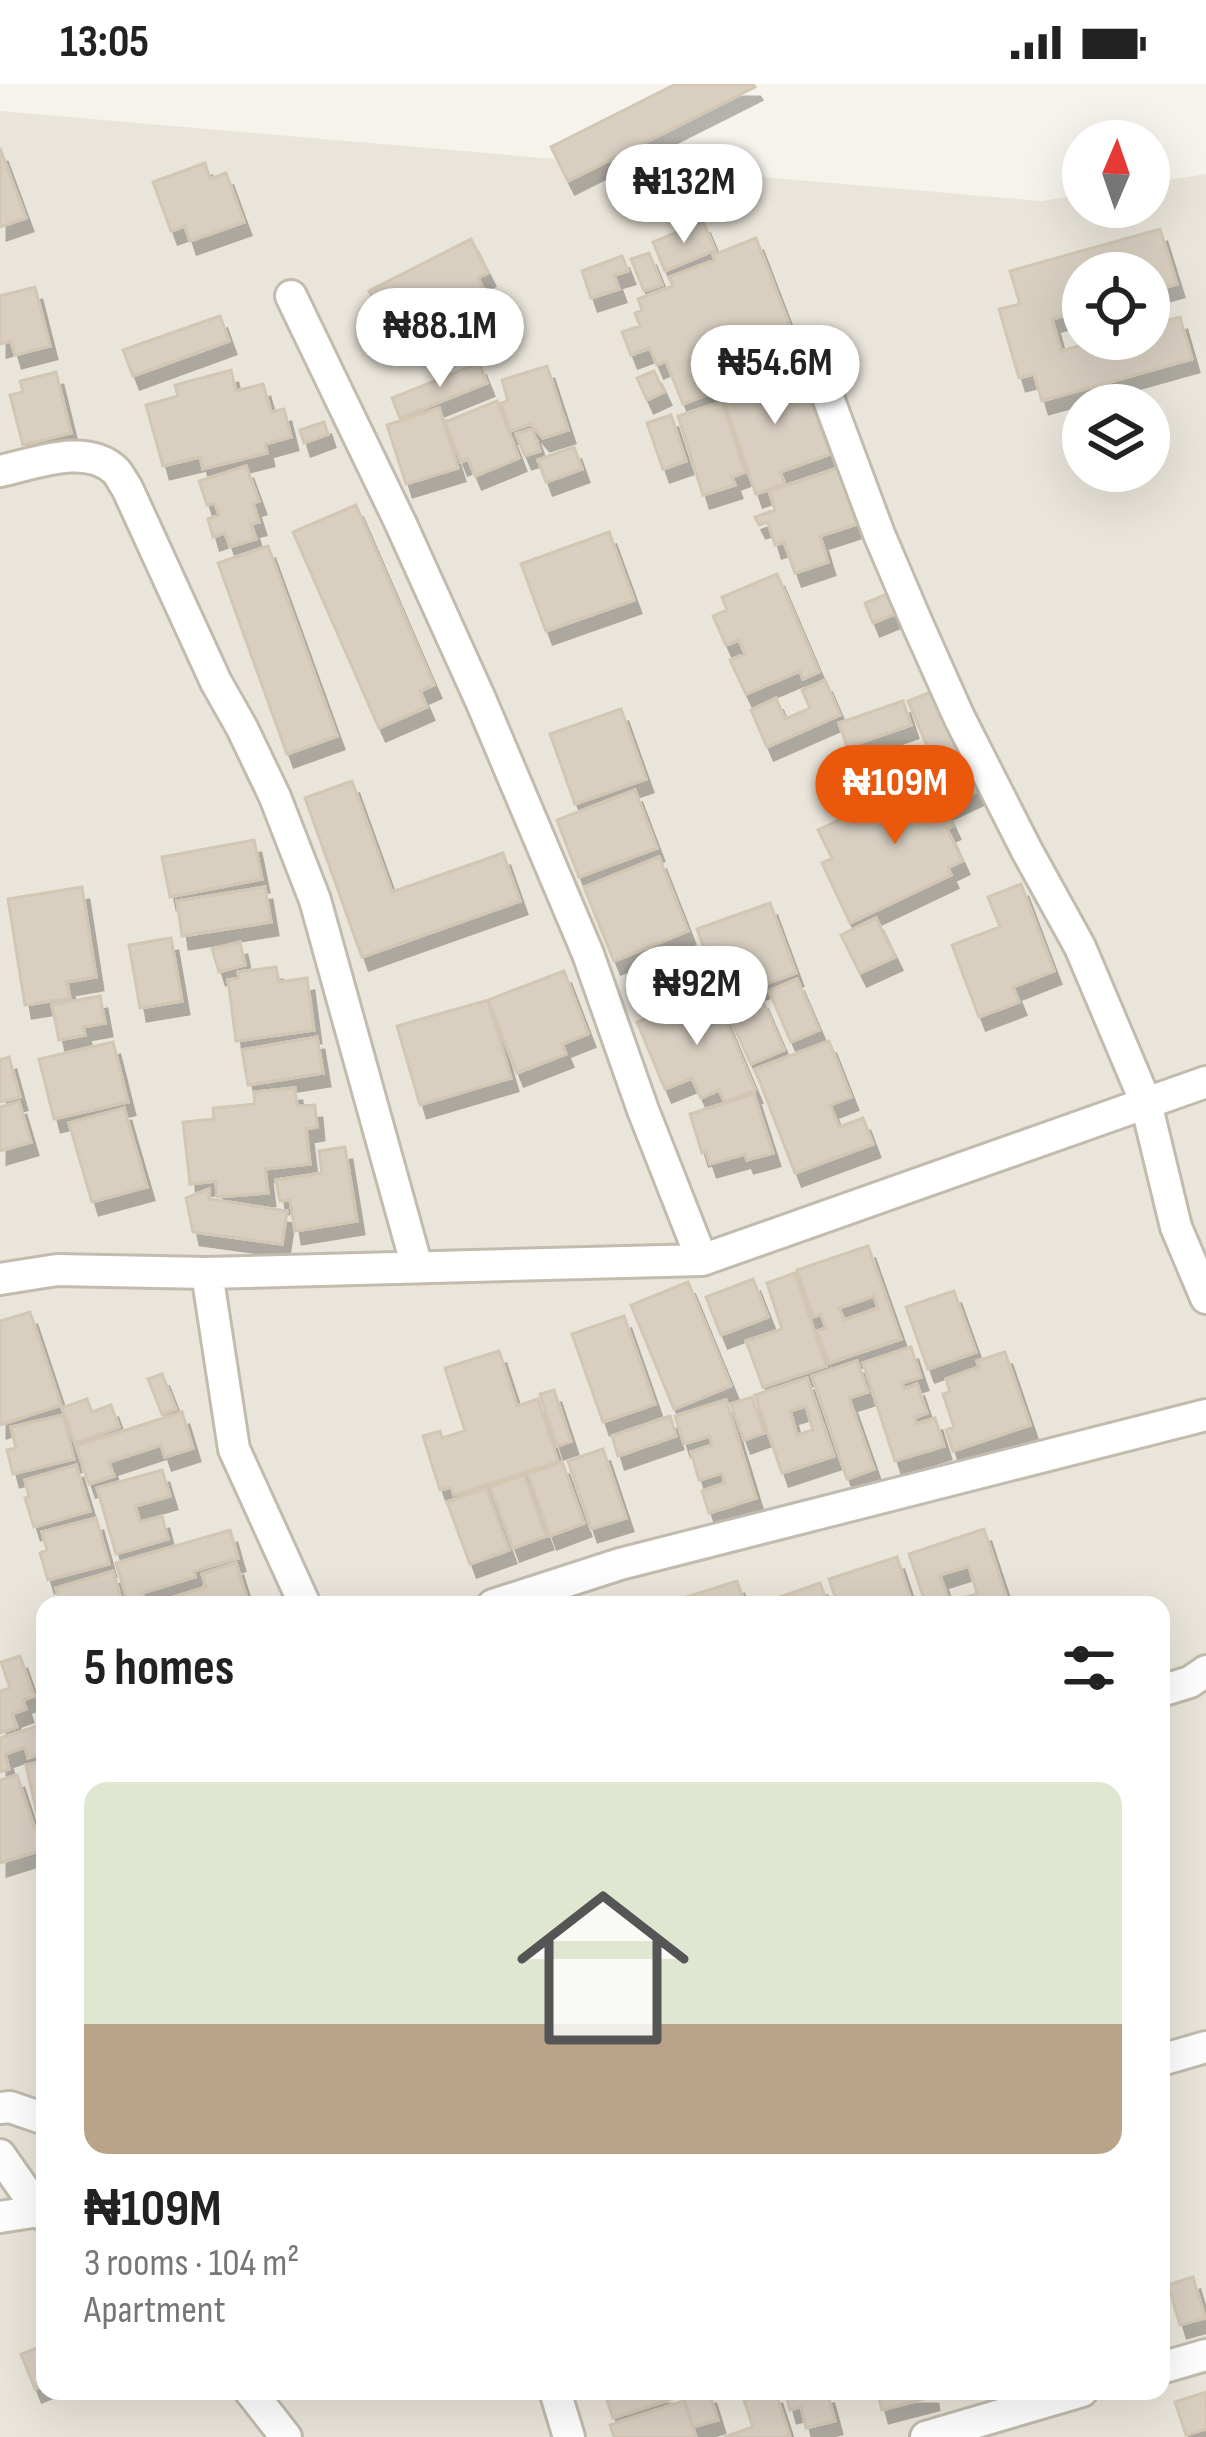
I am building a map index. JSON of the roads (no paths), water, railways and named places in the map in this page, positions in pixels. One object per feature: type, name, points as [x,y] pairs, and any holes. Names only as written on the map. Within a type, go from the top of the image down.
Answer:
[{"type":"street","points":[[290,296],[490,722],[588,953],[702,1260]]},
{"type":"street","points":[[814,372],[823,384],[879,534],[959,717],[1081,947],[1146,1103],[1176,1227],[1206,1298]]},
{"type":"street","points":[[0,471],[85,457],[115,469],[127,488],[275,797],[315,900],[417,1267]]},
{"type":"street","points":[[0,1280],[57,1270],[207,1273],[702,1260],[1206,1082]]},
{"type":"street","points":[[207,1273],[234,1450],[301,1596]]},
{"type":"street","points":[[522,1596],[620,1564],[1206,1414]]},
{"type":"street","points":[[1170,1688],[1206,1671]]},
{"type":"street","points":[[1170,2057],[1206,2047]]},
{"type":"street","points":[[0,2108],[36,2116]]},
{"type":"street","points":[[0,2155],[36,2206]]},
{"type":"street","points":[[0,2217],[36,2214]]},
{"type":"street","points":[[1170,2365],[1206,2355]]},
{"type":"street","points":[[257,2400],[286,2437]]},
{"type":"street","points":[[558,2400],[569,2437]]},
{"type":"street","points":[[926,2437],[1051,2400]]}]
